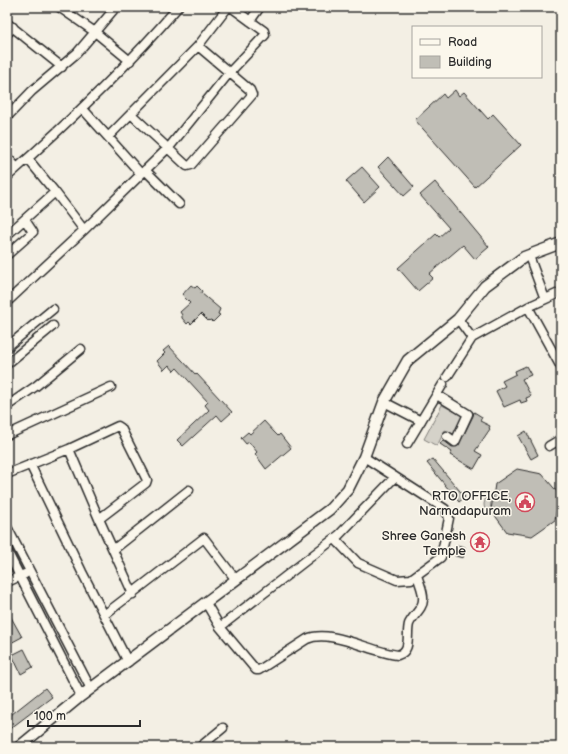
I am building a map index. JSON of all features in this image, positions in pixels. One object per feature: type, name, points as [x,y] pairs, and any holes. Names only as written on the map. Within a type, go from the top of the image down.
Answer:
[{"type":"main road","points":[[19,747],[81,696],[330,509],[348,489],[364,457],[384,402],[408,360],[458,319],[486,286],[524,257],[561,243]]},
{"type":"street","points":[[59,7],[96,32],[130,61]]},
{"type":"street","points":[[7,117],[32,91],[77,53],[116,7]]},
{"type":"street","points":[[7,177],[82,108],[130,61],[178,7]]},
{"type":"street","points":[[7,302],[168,148],[229,73],[265,35],[264,31],[230,7],[198,46],[108,137]]},
{"type":"street","points":[[250,21],[260,7]]},
{"type":"street","points":[[7,34],[10,25],[62,67]]},
{"type":"street","points":[[131,114],[187,166],[191,165],[252,95],[250,90],[198,46]]},
{"type":"street","points":[[82,108],[143,172],[179,204]]},
{"type":"street","points":[[7,157],[17,168]]},
{"type":"street","points":[[28,158],[56,192],[84,230]]},
{"type":"street","points":[[7,235],[56,192]]},
{"type":"street","points":[[7,255],[33,232],[25,220]]},
{"type":"street","points":[[529,256],[544,300]]},
{"type":"street","points":[[407,444],[472,338],[528,307],[561,292]]},
{"type":"street","points":[[528,307],[561,367]]},
{"type":"street","points":[[7,347],[53,309]]},
{"type":"street","points":[[458,319],[472,338]]},
{"type":"street","points":[[7,364],[53,326]]},
{"type":"street","points":[[7,406],[36,386],[81,349]]},
{"type":"street","points":[[7,435],[111,387]]},
{"type":"street","points":[[437,395],[468,414],[455,442],[447,436]]},
{"type":"street","points":[[384,402],[421,421]]},
{"type":"street","points":[[7,474],[69,449],[118,426],[121,428],[147,480],[146,483],[99,519]]},
{"type":"street","points":[[549,446],[561,439]]},
{"type":"street","points":[[69,449],[133,594]]},
{"type":"street","points":[[335,539],[358,563],[397,580],[411,579],[441,556],[449,518],[446,509],[364,457]]},
{"type":"street","points":[[30,464],[128,662]]},
{"type":"street","points":[[220,627],[335,539],[395,477]]},
{"type":"street","points":[[113,550],[189,490]]},
{"type":"street","points":[[7,527],[91,689]]},
{"type":"street","points":[[104,615],[204,538],[236,580]]},
{"type":"street","points":[[7,551],[81,696]]},
{"type":"street","points":[[7,582],[30,572]]},
{"type":"street","points":[[206,603],[220,627],[256,670],[259,670],[315,636],[333,638],[398,655],[402,654],[407,648],[410,623],[423,601],[423,595],[417,575]]},
{"type":"street","points":[[200,747],[223,728]]},
{"type":"shaded area","points":[[442,405],[465,417],[455,436],[445,430],[437,446],[424,439]]},
{"type":"shaded area","points":[[487,493],[492,494],[490,511],[485,513],[484,504]]},
{"type":"building","points":[[455,90],[459,96],[464,92],[488,119],[493,114],[521,145],[475,187],[415,120],[443,94],[446,98]]},
{"type":"building","points":[[388,157],[414,187],[404,196],[378,167]]},
{"type":"building","points":[[362,167],[380,187],[364,202],[346,181]]},
{"type":"building","points":[[435,182],[489,247],[475,259],[463,245],[429,274],[433,278],[418,291],[398,268],[436,234],[439,237],[449,228],[420,195]]},
{"type":"building","points":[[191,285],[195,288],[197,286],[202,291],[201,293],[220,309],[218,314],[220,315],[213,322],[211,320],[208,321],[201,314],[191,324],[189,322],[187,324],[182,318],[180,312],[190,303],[182,295]]},
{"type":"building","points":[[169,346],[232,412],[222,421],[217,415],[183,446],[177,440],[209,410],[205,405],[208,402],[177,368],[174,371],[169,365],[164,370],[157,361],[165,353],[163,351]]},
{"type":"building","points":[[526,366],[531,375],[522,379],[531,396],[526,398],[527,401],[521,403],[520,400],[504,407],[496,391],[505,386],[502,381],[516,374],[515,371]]},
{"type":"building","points":[[474,412],[482,417],[480,421],[490,426],[490,429],[475,451],[482,455],[474,469],[450,455],[452,452],[440,444],[443,440],[452,447],[458,446]]},
{"type":"building","points":[[264,421],[278,436],[280,434],[291,448],[266,469],[255,454],[257,452],[249,442],[246,444],[241,438],[248,432],[250,434]]},
{"type":"building","points":[[526,431],[538,455],[531,459],[518,436]]},
{"type":"building","points":[[433,459],[465,497],[459,502],[427,463]]},
{"type":"building","name":"RTO OFFICE, Narmadapuram","points":[[517,469],[542,474],[559,494],[555,520],[532,536],[507,532],[491,510],[495,484]]},
{"type":"building","name":"Shree Ganesh Temple","points":[[479,536],[485,538],[482,548],[475,546]]},
{"type":"building","points":[[457,545],[465,547],[463,558],[455,556]]},
{"type":"building","points":[[7,610],[22,637],[7,645]]},
{"type":"building","points":[[24,649],[33,667],[21,674],[12,655]]},
{"type":"building","points":[[45,688],[52,697],[7,731],[7,718]]},
{"type":"place","name":"RTO OFFICE, Narmadapuram","points":[[525,502]]},
{"type":"place","name":"Shree Ganesh Temple","points":[[480,542]]}]
